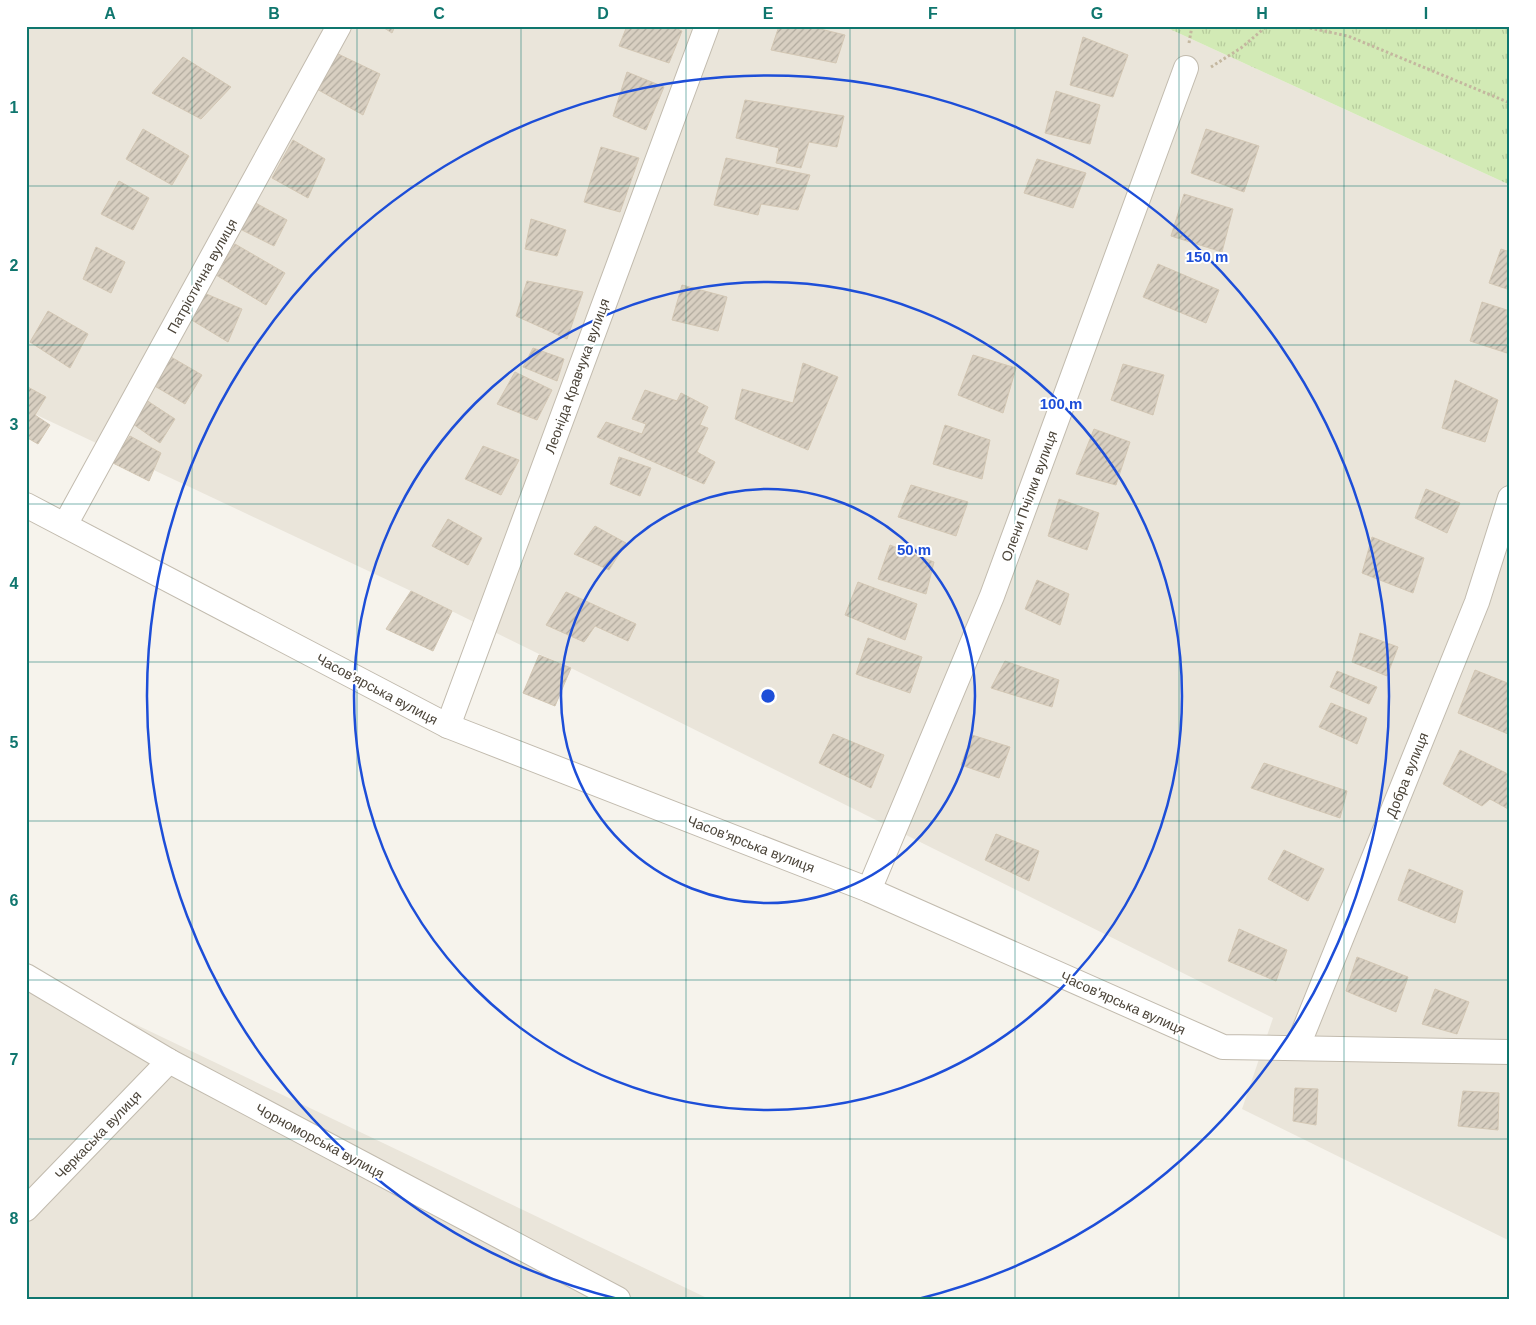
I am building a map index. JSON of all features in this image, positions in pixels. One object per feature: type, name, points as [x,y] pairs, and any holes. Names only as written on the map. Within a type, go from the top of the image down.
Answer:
[{"type":"street","name":"Патріотична вулиця","points":[[64,525],[340,26]]},
{"type":"street","name":"Леоніда Кравчука вулиця","points":[[448,726],[707,26]]},
{"type":"street","name":"Олени Пчілки вулиця","points":[[869,890],[992,596],[1186,68]]},
{"type":"street","name":"Добра вулиця","points":[[1297,1048],[1477,602],[1510,498]]},
{"type":"street","name":"Часов'ярська вулиця","points":[[26,504],[448,726],[869,890],[1223,1047],[1510,1052]]},
{"type":"street","name":"Чорноморська вулиця","points":[[26,976],[169,1061],[587,1292],[618,1299]]},
{"type":"street","name":"Черкаська вулиця","points":[[26,1209],[169,1061]]},
{"type":"path","points":[[1192,26],[1186,68],[1209,68],[1241,48],[1267,26]]},
{"type":"path","points":[[1300,26],[1348,36],[1510,103]]},
{"type":"shaded area","points":[[26,26],[1163,26],[1510,185],[1510,1241],[1242,1109],[1273,1018],[571,668],[26,410]]},
{"type":"shaded area","points":[[26,972],[709,1299],[26,1299]]},
{"type":"green space","points":[[1163,26],[1510,26],[1510,185]]},
{"type":"building","points":[[381,26],[395,26],[392,33]]},
{"type":"building","points":[[627,26],[670,26],[682,31],[669,63],[619,46]]},
{"type":"building","points":[[779,26],[808,26],[845,35],[836,63],[771,50]]},
{"type":"building","points":[[1083,37],[1128,55],[1113,97],[1070,85]]},
{"type":"building","points":[[336,53],[380,74],[363,115],[315,88]]},
{"type":"building","points":[[183,57],[231,87],[201,119],[152,93]]},
{"type":"building","points":[[627,72],[664,87],[646,130],[613,116]]},
{"type":"building","points":[[1056,91],[1100,105],[1090,144],[1045,133]]},
{"type":"building","points":[[745,100],[844,116],[837,147],[809,142],[801,168],[776,163],[779,148],[736,138]]},
{"type":"building","points":[[143,129],[189,156],[172,185],[126,159]]},
{"type":"building","points":[[1206,129],[1259,146],[1244,192],[1191,173]]},
{"type":"building","points":[[293,140],[325,159],[308,198],[272,178]]},
{"type":"building","points":[[601,147],[639,158],[620,212],[584,202]]},
{"type":"building","points":[[726,158],[810,175],[798,210],[761,204],[758,215],[714,205]]},
{"type":"building","points":[[1037,159],[1086,173],[1073,208],[1024,193]]},
{"type":"building","points":[[119,181],[149,198],[133,230],[101,214]]},
{"type":"building","points":[[1184,194],[1233,209],[1222,252],[1171,236]]},
{"type":"building","points":[[250,200],[287,220],[274,246],[234,226]]},
{"type":"building","points":[[531,219],[566,230],[557,256],[525,249]]},
{"type":"building","points":[[235,244],[285,273],[266,305],[216,275]]},
{"type":"building","points":[[96,247],[125,262],[111,293],[83,279]]},
{"type":"building","points":[[1501,249],[1510,252],[1510,290],[1489,283]]},
{"type":"building","points":[[1158,264],[1219,290],[1206,323],[1143,297]]},
{"type":"building","points":[[527,281],[583,292],[567,339],[516,316]]},
{"type":"building","points":[[682,285],[727,297],[718,331],[672,320]]},
{"type":"building","points":[[204,293],[242,309],[228,342],[190,319]]},
{"type":"building","points":[[1482,302],[1510,311],[1510,354],[1470,341]]},
{"type":"building","points":[[48,311],[88,334],[70,368],[30,342]]},
{"type":"building","points":[[533,348],[564,359],[557,381],[523,367]]},
{"type":"building","points":[[973,355],[1016,368],[1003,413],[958,395]]},
{"type":"building","points":[[171,357],[202,375],[185,404],[153,385]]},
{"type":"building","points":[[803,363],[838,377],[808,450],[735,419],[742,389],[793,403]]},
{"type":"building","points":[[1123,364],[1164,375],[1153,415],[1111,400]]},
{"type":"building","points":[[515,372],[552,390],[537,420],[497,404]]},
{"type":"building","points":[[1455,380],[1498,400],[1485,442],[1442,428]]},
{"type":"building","points":[[26,386],[46,397],[35,415],[50,425],[38,444],[26,437]]},
{"type":"building","points":[[645,390],[677,401],[681,393],[708,407],[700,425],[708,428],[697,452],[715,462],[704,484],[597,437],[606,422],[642,434],[646,424],[632,419]]},
{"type":"building","points":[[146,400],[175,419],[160,443],[133,424]]},
{"type":"building","points":[[945,425],[990,440],[982,479],[933,464]]},
{"type":"building","points":[[1094,429],[1130,442],[1116,485],[1076,474]]},
{"type":"building","points":[[130,436],[161,453],[149,481],[111,462]]},
{"type":"building","points":[[483,446],[519,460],[501,495],[465,479]]},
{"type":"building","points":[[619,457],[651,468],[640,496],[610,484]]},
{"type":"building","points":[[911,485],[968,502],[956,536],[898,517]]},
{"type":"building","points":[[1426,489],[1460,503],[1447,533],[1415,518]]},
{"type":"building","points":[[1059,499],[1099,513],[1087,550],[1048,536]]},
{"type":"building","points":[[448,519],[482,538],[468,565],[432,546]]},
{"type":"building","points":[[595,526],[626,543],[609,570],[574,554]]},
{"type":"building","points":[[1372,537],[1424,558],[1413,593],[1362,573]]},
{"type":"building","points":[[890,545],[934,562],[926,594],[878,579]]},
{"type":"building","points":[[1037,580],[1069,594],[1060,625],[1025,609]]},
{"type":"building","points":[[858,582],[917,604],[905,640],[845,615]]},
{"type":"building","points":[[411,591],[452,611],[433,651],[386,629]]},
{"type":"building","points":[[566,592],[636,624],[628,641],[595,626],[584,642],[546,625]]},
{"type":"building","points":[[1360,633],[1398,647],[1387,676],[1352,662]]},
{"type":"building","points":[[868,638],[922,657],[910,693],[856,674]]},
{"type":"building","points":[[539,655],[571,668],[555,706],[523,693]]},
{"type":"building","points":[[1005,661],[1059,680],[1052,707],[991,688]]},
{"type":"building","points":[[1475,670],[1510,684],[1510,730],[1508,734],[1458,713]]},
{"type":"building","points":[[1337,671],[1377,687],[1369,704],[1330,687]]},
{"type":"building","points":[[1331,703],[1367,718],[1357,744],[1319,727]]},
{"type":"building","points":[[833,734],[884,755],[871,788],[819,763]]},
{"type":"building","points":[[972,735],[1010,747],[999,778],[961,765]]},
{"type":"building","points":[[1460,750],[1510,775],[1510,810],[1490,799],[1482,806],[1443,784]]},
{"type":"building","points":[[1264,763],[1347,791],[1340,818],[1251,788]]},
{"type":"building","points":[[996,834],[1039,851],[1029,881],[985,860]]},
{"type":"building","points":[[1284,850],[1324,869],[1308,901],[1268,879]]},
{"type":"building","points":[[1409,869],[1463,891],[1455,923],[1398,900]]},
{"type":"building","points":[[1239,929],[1287,950],[1276,981],[1228,961]]},
{"type":"building","points":[[1357,957],[1408,977],[1396,1012],[1346,991]]},
{"type":"building","points":[[1435,989],[1469,1002],[1457,1034],[1422,1024]]},
{"type":"building","points":[[1295,1088],[1318,1089],[1316,1125],[1293,1121]]},
{"type":"building","points":[[1463,1091],[1499,1093],[1498,1130],[1458,1126]]}]
